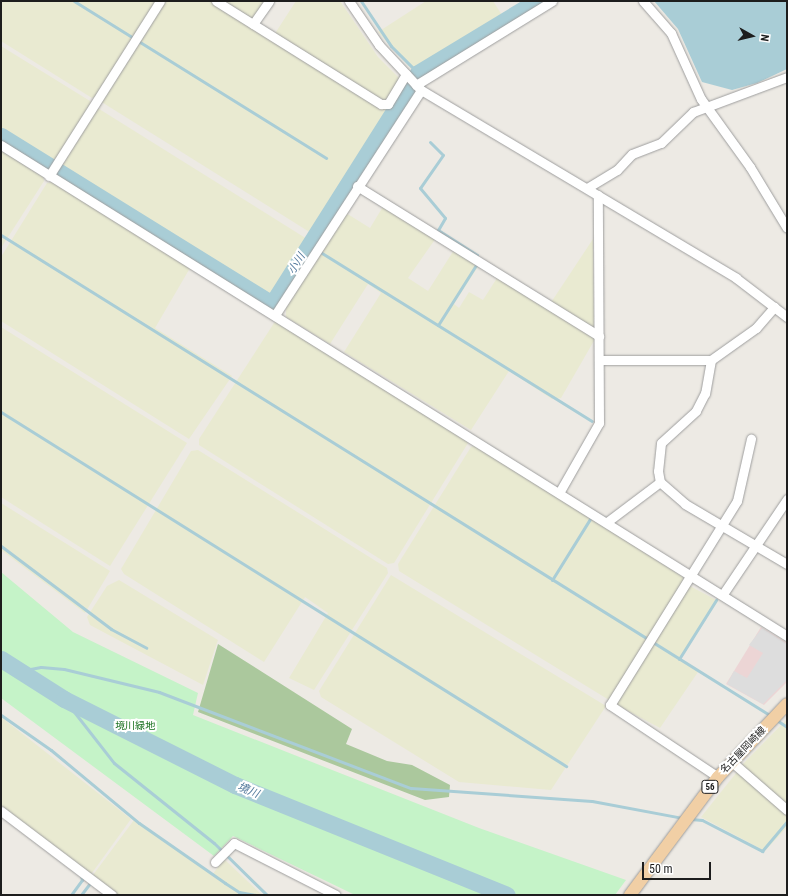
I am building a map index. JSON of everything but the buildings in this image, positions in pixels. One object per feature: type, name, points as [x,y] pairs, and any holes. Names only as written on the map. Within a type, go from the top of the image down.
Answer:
[{"type":"main road","name":"名古屋岡崎線","points":[[630,895],[718,777],[787,704]]},
{"type":"street","points":[[49,176],[160,1]]},
{"type":"street","points":[[216,1],[381,104],[388,104],[407,75]]},
{"type":"street","points":[[253,24],[269,1]]},
{"type":"street","points":[[349,1],[379,45],[417,86],[736,278],[787,317]]},
{"type":"street","points":[[275,315],[357,186],[417,86],[552,1]]},
{"type":"street","points":[[643,1],[671,34],[701,99],[711,108],[787,228]]},
{"type":"street","points":[[587,188],[617,170],[632,154],[661,143],[693,112],[711,108],[787,77]]},
{"type":"street","points":[[1,146],[723,594],[787,636]]},
{"type":"street","points":[[357,186],[600,336]]},
{"type":"street","points":[[559,493],[599,423],[600,336],[598,195]]},
{"type":"street","points":[[599,360],[711,360],[756,328],[774,307]]},
{"type":"street","points":[[711,360],[705,393],[696,411],[661,443],[658,471],[660,482],[671,494],[754,546],[787,564]]},
{"type":"street","points":[[718,777],[610,705],[723,527],[742,488],[751,439]]},
{"type":"street","points":[[607,522],[660,482]]},
{"type":"street","points":[[723,594],[787,499]]},
{"type":"street","points":[[732,762],[787,810]]},
{"type":"street","points":[[1,811],[112,895]]},
{"type":"street","points":[[216,861],[234,843],[336,895]]},
{"type":"shaded area","points":[[761,627],[787,643],[787,682],[764,705],[726,684]]},
{"type":"shaded area","points":[[762,628],[787,644],[787,680],[763,704],[727,684],[734,671],[747,678],[763,653],[749,645]]},
{"type":"green space","points":[[1,1],[158,1],[97,97],[92,98],[1,41]]},
{"type":"green space","points":[[163,1],[212,1],[396,115],[319,238],[100,101]]},
{"type":"green space","points":[[219,1],[268,1],[254,21]]},
{"type":"green space","points":[[296,1],[340,1],[378,57],[399,78],[389,99],[381,101],[274,35]]},
{"type":"green space","points":[[426,1],[493,1],[507,23],[422,74],[414,72],[378,32]]},
{"type":"green space","points":[[1,46],[90,101],[92,106],[50,170],[1,140]]},
{"type":"green space","points":[[96,107],[315,244],[277,304],[272,308],[57,175]]},
{"type":"green space","points":[[1,150],[43,177],[44,181],[1,248]]},
{"type":"green space","points":[[52,182],[190,268],[155,328],[232,376],[189,439],[1,321],[1,257],[47,183]]},
{"type":"green space","points":[[384,205],[436,238],[408,278],[428,291],[454,250],[479,265],[454,304],[459,308],[469,292],[483,300],[497,278],[595,339],[561,398],[552,399],[509,371],[471,430],[344,352],[381,293],[368,284],[330,344],[286,317],[286,308],[346,213],[370,228]]},
{"type":"green space","points":[[593,239],[594,326],[589,329],[550,304]]},
{"type":"green space","points":[[276,320],[467,439],[468,443],[394,563],[388,564],[199,445],[199,439]]},
{"type":"green space","points":[[1,327],[187,443],[110,566],[1,497]]},
{"type":"green space","points":[[477,445],[683,577],[683,583],[609,700],[399,571],[398,564],[471,447]]},
{"type":"green space","points":[[198,450],[387,568],[388,573],[314,690],[289,678],[328,613],[305,597],[264,662],[124,574],[121,569],[191,451]]},
{"type":"green space","points":[[1,503],[110,571],[85,613],[1,550]]},
{"type":"green space","name":"境川緑地","points":[[1,572],[73,632],[198,693],[193,715],[479,828],[626,880],[615,895],[355,895],[233,836],[214,856],[1,698]]},
{"type":"green space","points":[[391,575],[606,706],[551,790],[459,782],[321,697],[319,691]]},
{"type":"green space","points":[[119,580],[218,640],[203,685],[90,625],[87,617],[107,586]]},
{"type":"green space","points":[[688,585],[718,601],[679,660],[698,672],[660,728],[617,705],[617,699]]},
{"type":"green space","points":[[218,644],[352,729],[346,744],[387,761],[412,765],[450,785],[449,797],[425,800],[198,712]]},
{"type":"green space","points":[[1,717],[131,819],[92,873],[88,875],[1,808]]},
{"type":"green space","points":[[787,719],[787,806],[741,766]]},
{"type":"green space","points":[[737,772],[787,812],[787,827],[765,851],[701,817]]},
{"type":"green space","points":[[134,820],[212,875],[224,859],[262,895],[116,895],[93,875]]},
{"type":"water","points":[[654,1],[787,1],[787,69],[757,83],[732,90],[702,82],[678,29]]},
{"type":"waterway","points":[[74,1],[326,158]]},
{"type":"waterway","points":[[361,1],[391,46],[418,73]]},
{"type":"waterway","name":"小川","points":[[1,136],[272,304],[418,73],[537,1]]},
{"type":"waterway","points":[[430,142],[443,155],[420,188],[445,218],[438,230],[477,255],[476,265],[438,325]]},
{"type":"waterway","points":[[1,235],[771,716]]},
{"type":"waterway","points":[[309,245],[592,421]]},
{"type":"waterway","points":[[1,412],[566,766]]},
{"type":"waterway","points":[[552,580],[590,519]]},
{"type":"waterway","points":[[1,546],[111,629],[146,648]]},
{"type":"waterway","points":[[679,659],[716,600]]},
{"type":"waterway","name":"境川","points":[[1,659],[64,699],[235,785],[507,895]]},
{"type":"waterway","points":[[20,671],[41,667],[64,669],[159,692],[411,788],[592,801],[683,818]]},
{"type":"waterway","points":[[64,699],[114,763],[214,843],[267,895]]},
{"type":"waterway","points":[[1,715],[51,750],[139,823],[239,892],[256,895]]},
{"type":"waterway","points":[[775,719],[787,727]]},
{"type":"waterway","points":[[691,819],[702,820],[762,851],[787,821]]},
{"type":"waterway","points":[[71,895],[82,880],[81,876]]},
{"type":"waterway","points":[[81,895],[90,883]]}]
